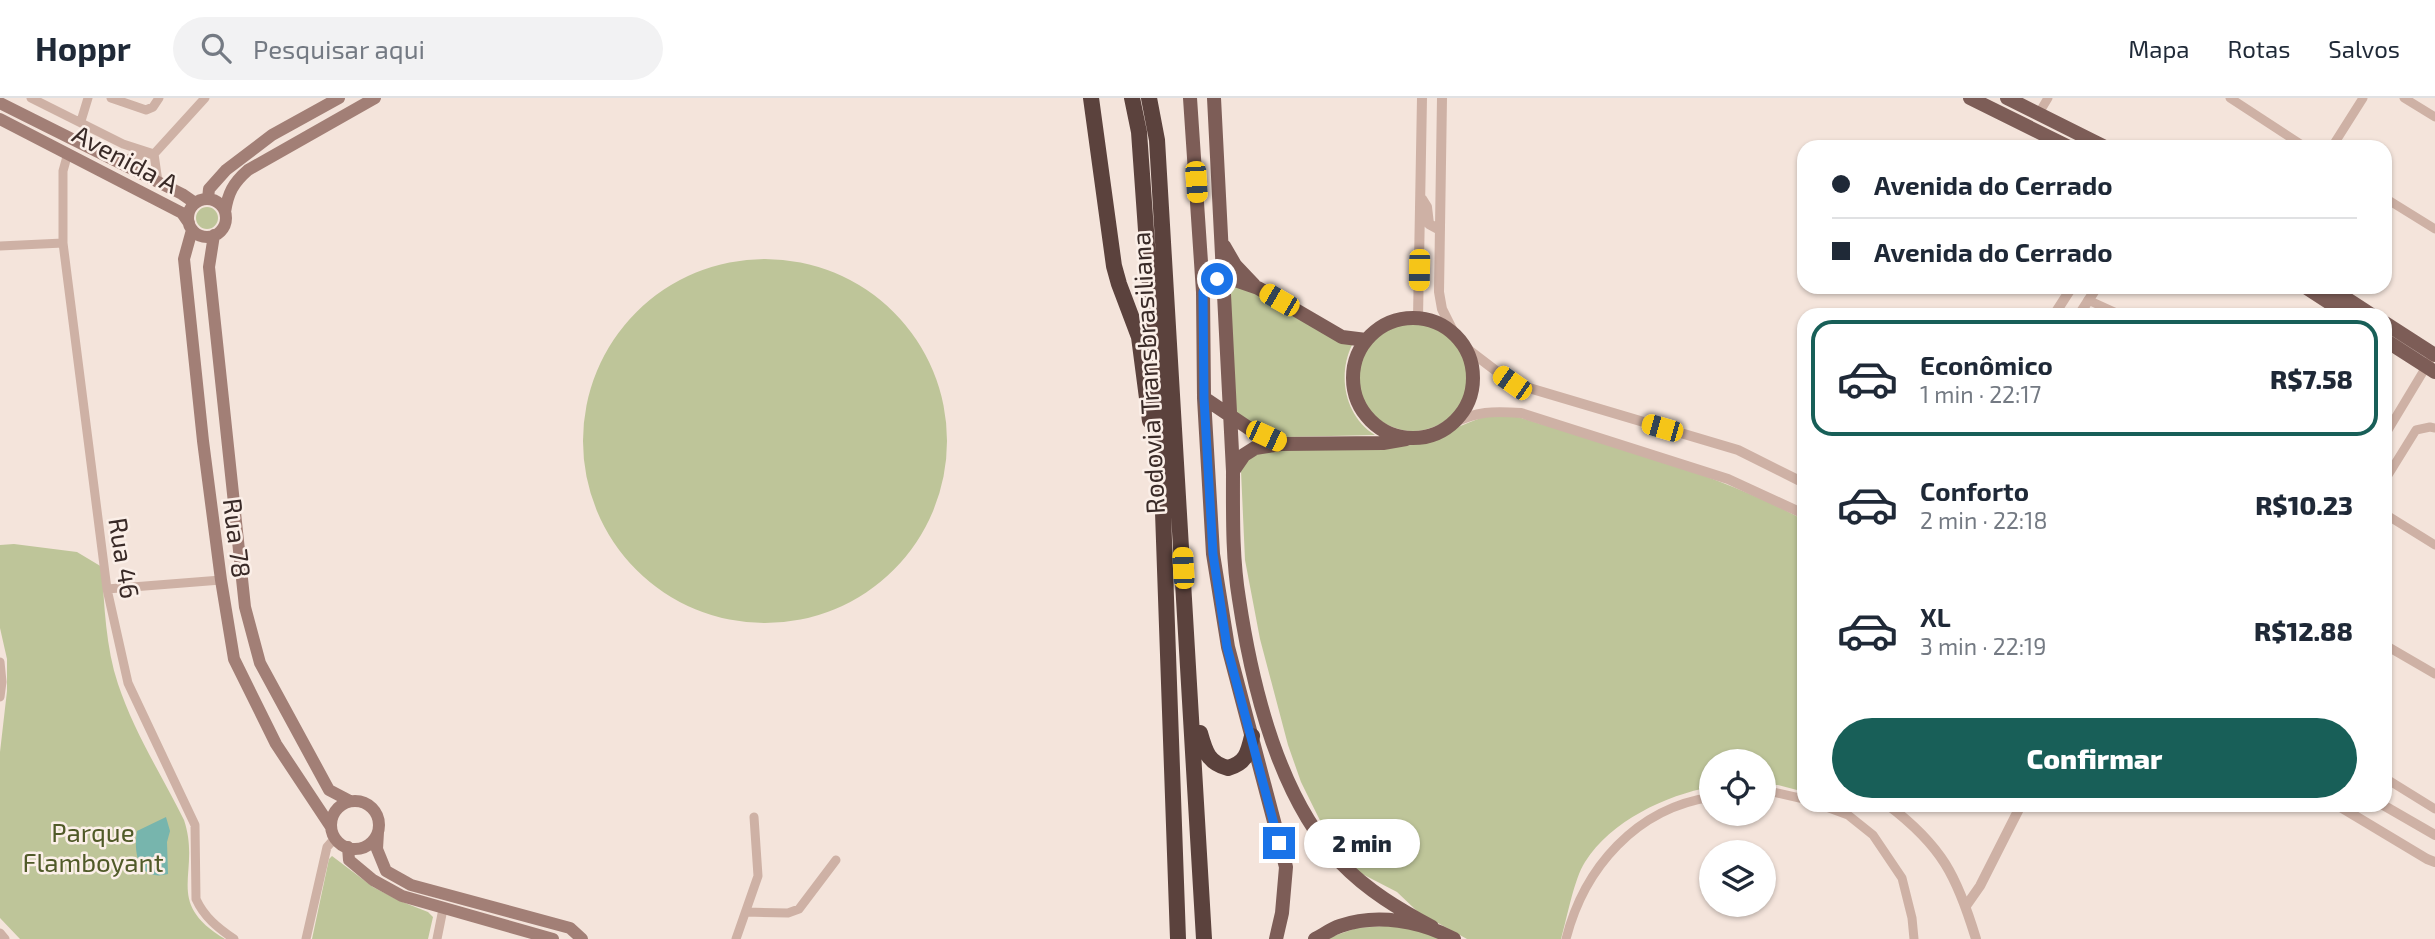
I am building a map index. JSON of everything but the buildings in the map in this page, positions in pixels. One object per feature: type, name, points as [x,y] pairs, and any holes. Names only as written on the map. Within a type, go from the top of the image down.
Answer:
[{"type":"highway","points":[[1091,98],[1114,266],[1139,337],[1151,426],[1162,466]]},
{"type":"highway","name":"Rodovia Transbrasiliana","points":[[1132,98],[1139,132],[1162,466],[1178,939]]},
{"type":"highway","name":"Rodovia Transbrasiliana","points":[[1149,98],[1157,140],[1205,939]]},
{"type":"highway","points":[[1191,700],[1205,753],[1216,764],[1228,768],[1240,764],[1248,753],[1252,736]]},
{"type":"main road","points":[[208,199],[209,189],[226,170],[244,156],[272,135],[339,98]]},
{"type":"main road","points":[[225,212],[219,203],[208,199],[195,203],[189,212],[190,226],[202,236],[214,235],[223,228],[228,195],[234,182],[248,170],[375,98]]},
{"type":"main road","points":[[1190,98],[1203,292],[1204,398],[1213,554],[1227,647],[1286,867],[1282,914],[1276,939]]},
{"type":"main road","points":[[1214,98],[1233,471],[1233,530],[1239,598],[1258,687],[1278,759],[1296,798],[1341,863],[1384,900],[1454,939]]},
{"type":"main road","points":[[1970,98],[2054,140]]},
{"type":"main road","points":[[2012,119],[2013,101],[2091,140]]},
{"type":"main road","name":"Avenida A","points":[[0,103],[10,103],[195,203]]},
{"type":"main road","points":[[2036,131],[2041,114]]},
{"type":"main road","name":"Avenida A","points":[[0,119],[182,213],[190,226]]},
{"type":"main road","name":"Rua 78","points":[[190,226],[184,259],[221,580],[234,659],[276,744],[333,832]]},
{"type":"main road","name":"Rua 78","points":[[214,235],[209,267],[245,607],[260,663],[266,675],[329,790],[350,801]]},
{"type":"main road","points":[[1222,242],[1235,265],[1258,288]]},
{"type":"main road","points":[[1203,292],[1213,281],[1224,278],[1258,288],[1342,337],[1366,340]]},
{"type":"main road","points":[[2316,294],[2336,308]]},
{"type":"main road","points":[[2340,294],[2361,308]]},
{"type":"main road","points":[[1233,471],[1244,455],[1255,448],[1281,444],[1383,443],[1432,435],[1451,424],[1465,409],[1473,389],[1473,368],[1466,348],[1454,333],[1437,323],[1418,318],[1399,320],[1381,327],[1366,340],[1358,354],[1354,370],[1358,402],[1367,416],[1394,435],[1410,438]]},
{"type":"main road","points":[[2392,328],[2433,360]]},
{"type":"main road","points":[[2392,343],[2433,360]]},
{"type":"main road","points":[[1204,398],[1250,429],[1281,444]]},
{"type":"main road","points":[[379,832],[370,844],[355,849],[348,847],[333,832],[334,814],[350,801],[363,802],[374,809],[378,816],[379,832],[377,849],[386,871],[403,880],[557,924],[569,928],[582,939]]},
{"type":"main road","points":[[348,847],[349,860],[373,880],[402,895],[553,939]]},
{"type":"main road","points":[[1315,939],[1340,926],[1387,919],[1432,927]]},
{"type":"street","points":[[32,98],[123,144],[154,154]]},
{"type":"street","points":[[81,121],[89,98]]},
{"type":"street","points":[[111,98],[146,110],[153,107],[159,98]]},
{"type":"street","points":[[117,162],[154,154],[205,98]]},
{"type":"street","points":[[1418,318],[1422,98]]},
{"type":"street","points":[[1442,98],[1439,292],[1442,309],[1454,333]]},
{"type":"street","points":[[2041,114],[2048,98]]},
{"type":"street","points":[[2230,98],[2294,140]]},
{"type":"street","points":[[2336,140],[2363,98]]},
{"type":"street","points":[[2404,98],[2435,117]]},
{"type":"street","name":"Rua 46","points":[[68,153],[63,172],[63,243],[107,589],[128,683],[195,825],[195,899],[209,919],[234,939]]},
{"type":"street","points":[[154,154],[158,182]]},
{"type":"street","points":[[1421,197],[1427,207],[1429,224],[1440,230]]},
{"type":"street","points":[[2392,202],[2435,229]]},
{"type":"street","points":[[0,246],[63,243]]},
{"type":"street","points":[[2083,308],[2092,294]]},
{"type":"street","points":[[2088,300],[2106,308]]},
{"type":"street","points":[[1466,348],[1483,364],[1512,383],[1738,450],[1797,480]]},
{"type":"street","points":[[2392,424],[2433,360]]},
{"type":"street","points":[[1451,424],[1469,416],[1492,411],[1521,413],[1728,479],[1797,511]]},
{"type":"street","points":[[2392,469],[2416,430],[2435,428]]},
{"type":"street","points":[[2392,518],[2435,545]]},
{"type":"street","points":[[107,589],[221,580]]},
{"type":"street","points":[[2392,649],[2435,674]]},
{"type":"street","points":[[0,662],[0,697]]},
{"type":"street","points":[[2392,782],[2435,809]]},
{"type":"street","points":[[1776,792],[1797,797]]},
{"type":"street","points":[[1566,939],[1571,918],[1593,874],[1618,842],[1651,817],[1689,800],[1699,799]]},
{"type":"street","points":[[2392,810],[2435,835]]},
{"type":"street","points":[[1839,812],[1873,835],[1902,878],[1914,939]]},
{"type":"street","points":[[1896,812],[1933,844],[1957,883],[1976,939]]},
{"type":"street","points":[[1966,906],[1980,886],[2017,812]]},
{"type":"street","points":[[2349,812],[2435,862]]},
{"type":"street","points":[[736,939],[758,876],[754,817]]},
{"type":"street","points":[[306,939],[327,847],[333,832]]},
{"type":"street","points":[[746,912],[788,913],[799,909],[836,860]]},
{"type":"street","points":[[437,939],[443,909]]},
{"type":"street","points":[[0,933],[5,939]]},
{"type":"green space","points":[[207,207],[215,210],[218,218],[215,226],[207,229],[199,226],[196,218],[199,210]]},
{"type":"green space","points":[[765,259],[800,263],[835,273],[866,290],[894,312],[916,340],[933,371],[943,406],[947,441],[943,476],[933,511],[916,542],[894,570],[866,592],[835,609],[800,619],[765,623],[730,619],[695,609],[664,592],[636,570],[614,542],[597,511],[587,476],[583,441],[587,406],[597,371],[614,340],[636,312],[664,290],[695,273],[730,263]]},
{"type":"green space","points":[[1241,285],[1337,340],[1352,345],[1345,369],[1347,394],[1357,417],[1375,435],[1274,435],[1235,413],[1228,291]]},
{"type":"green space","points":[[1413,321],[1434,326],[1452,337],[1463,355],[1468,376],[1463,397],[1452,415],[1434,426],[1413,431],[1392,426],[1374,415],[1363,397],[1358,376],[1363,355],[1374,337],[1392,326]]},
{"type":"green space","points":[[1490,415],[1512,415],[1698,473],[1797,516],[1797,790],[1776,785],[1776,749],[1699,749],[1699,790],[1658,803],[1624,822],[1596,847],[1585,862],[1577,878],[1561,939],[1467,939],[1418,912],[1397,892],[1341,863],[1301,782],[1288,745],[1260,639],[1245,560],[1241,471],[1246,457],[1262,450],[1411,445]]},
{"type":"green space","name":"Parque Flamboyant","points":[[14,544],[77,552],[102,567],[108,641],[118,684],[140,737],[184,820],[188,839],[189,899],[206,925],[225,939],[20,939],[0,918],[0,752],[7,691],[7,659],[0,628],[0,545]]},
{"type":"green space","points":[[332,856],[373,887],[428,912],[433,917],[428,939],[312,939],[329,859]]},
{"type":"green space","points":[[1399,925],[1445,939],[1325,939],[1357,928]]},
{"type":"water","points":[[166,817],[170,831],[167,842],[168,874],[150,874],[144,870],[137,857],[137,831]]},
{"type":"route","points":[[1217,279],[1203,292],[1204,398],[1213,554],[1227,647],[1279,843]]}]
